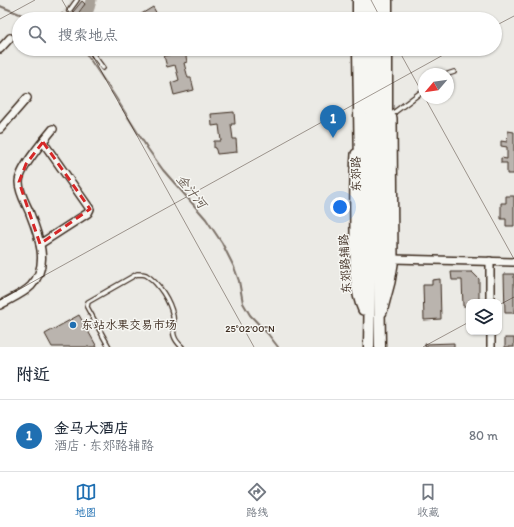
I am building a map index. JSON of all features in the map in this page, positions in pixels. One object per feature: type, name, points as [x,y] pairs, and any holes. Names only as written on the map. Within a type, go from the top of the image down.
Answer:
[{"type":"highway","points":[[359,0],[359,12]]},
{"type":"highway","points":[[359,56],[363,283]]},
{"type":"highway","points":[[386,56],[386,244]]},
{"type":"main road","points":[[354,0],[354,12]]},
{"type":"main road","points":[[366,0],[367,12]]},
{"type":"main road","points":[[376,0],[376,12]]},
{"type":"main road","name":"东郊路辅路","points":[[355,56],[356,280],[357,295],[368,322],[369,332]]},
{"type":"main road","name":"东郊路","points":[[367,56],[370,277],[369,347]]},
{"type":"main road","name":"东郊路","points":[[376,56],[380,347]]},
{"type":"main road","points":[[380,331],[381,316],[390,282],[393,259],[391,56]]},
{"type":"main road","points":[[380,331],[388,254],[386,244]]},
{"type":"main road","points":[[363,283],[361,286],[369,332]]},
{"type":"street","points":[[0,49],[10,38]]},
{"type":"street","points":[[0,129],[27,98]]},
{"type":"street","points":[[0,305],[30,287],[40,270],[42,261],[40,244],[21,192],[19,182],[26,164],[53,129]]},
{"type":"street","points":[[40,244],[88,214],[90,209],[42,142]]},
{"type":"street","points":[[393,259],[514,262]]},
{"type":"street","points":[[490,261],[490,299]]},
{"type":"street","points":[[491,335],[491,347]]},
{"type":"lane","points":[[70,11],[78,0]]},
{"type":"lane","points":[[94,56],[103,68]]},
{"type":"lane","points":[[392,114],[418,94]]},
{"type":"lane","points":[[109,347],[87,307],[88,302],[137,274],[145,274],[160,288],[171,307],[173,317],[173,334],[182,347]]},
{"type":"highlighted area","points":[[43,142],[90,209],[40,244],[19,182],[26,164]]},
{"type":"shaded area","points":[[69,0],[82,0],[87,4],[82,12],[62,12],[70,2]]},
{"type":"building","points":[[82,1],[85,4],[79,12],[73,12]]},
{"type":"building","points":[[153,7],[156,12],[145,12]]},
{"type":"building","points":[[164,56],[186,56],[187,62],[184,63],[188,78],[191,78],[194,90],[174,95],[171,83],[179,80],[175,65],[167,67]]},
{"type":"building","points":[[234,112],[235,124],[231,124],[233,139],[236,139],[237,152],[217,154],[214,148],[214,141],[221,141],[219,125],[212,126],[211,114]]},
{"type":"building","points":[[508,131],[514,132],[514,174],[507,174],[507,163],[501,163],[501,158],[507,159],[507,147],[501,146],[501,141],[507,142]]},
{"type":"building","points":[[506,196],[514,196],[514,226],[506,226],[506,219],[501,219],[501,203],[506,203]]},
{"type":"building","points":[[451,272],[472,272],[479,279],[479,299],[466,299],[466,306],[463,306],[462,280],[452,280]]},
{"type":"building","points":[[504,274],[514,274],[514,313],[505,313]]},
{"type":"building","points":[[440,279],[441,319],[424,320],[423,285],[432,285],[432,280]]},
{"type":"building","name":"东站水果交易市场","points":[[79,315],[97,347],[52,347],[45,334]]},
{"type":"building","points":[[505,338],[514,338],[514,347],[505,347]]},
{"type":"building","points":[[454,343],[454,347],[425,347],[425,344]]},
{"type":"waterway","points":[[87,12],[91,0]]},
{"type":"waterway","name":"金汁河","points":[[0,6],[15,12]]},
{"type":"waterway","name":"金汁河","points":[[88,56],[163,170],[206,219],[222,243],[239,281],[243,303],[250,315],[278,347]]},
{"type":"place","name":"金马大酒店","points":[[333,138]]},
{"type":"place","name":"东站水果交易市场","points":[[73,325]]}]
